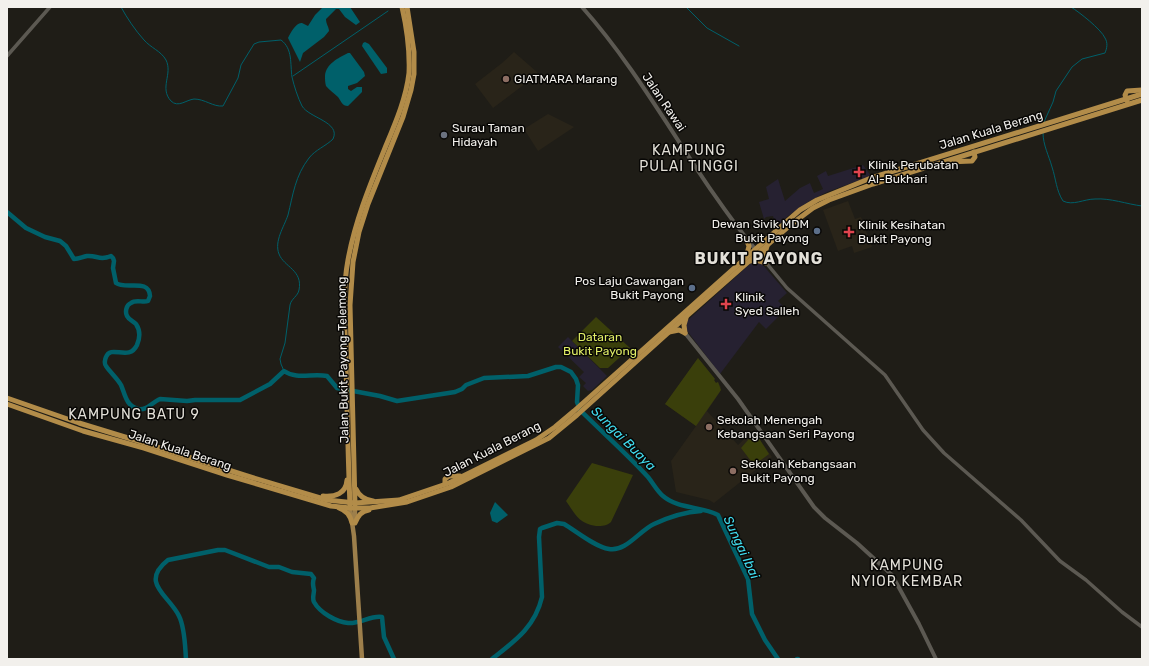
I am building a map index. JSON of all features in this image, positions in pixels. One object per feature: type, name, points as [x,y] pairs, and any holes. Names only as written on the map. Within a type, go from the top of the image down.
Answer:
[{"type":"highway","name":"Jalan Bukit Payong-Telemong","points":[[352,505],[354,484],[345,305],[348,261],[354,231],[363,202],[398,116],[406,88],[409,52],[402,7]]},
{"type":"highway","name":"Jalan Bukit Payong-Telemong","points":[[349,379],[350,305],[353,262],[359,232],[368,204],[403,118],[414,74],[414,52],[408,7]]},
{"type":"highway","points":[[1127,101],[1127,91],[1142,90]]},
{"type":"highway","name":"Jalan Kuala Berang","points":[[588,402],[766,243],[800,210],[811,203],[826,195],[871,178],[965,149],[1035,130],[1127,101],[1142,94]]},
{"type":"highway","name":"Jalan Kuala Berang","points":[[1127,101],[1142,100]]},
{"type":"highway","name":"Jalan Kuala Berang","points":[[766,243],[819,205],[873,184],[974,152],[1035,130]]},
{"type":"highway","points":[[942,162],[972,161],[975,157],[972,148],[965,149]]},
{"type":"highway","points":[[746,239],[755,243],[766,243],[766,263],[747,259],[749,243],[746,239]]},
{"type":"highway","name":"Jalan Kuala Berang","points":[[383,504],[410,497],[445,484],[536,440],[555,428],[575,413],[668,333],[747,259]]},
{"type":"highway","points":[[685,333],[684,325],[688,315]]},
{"type":"highway","points":[[668,333],[679,330],[685,333]]},
{"type":"highway","name":"Jalan Kuala Berang","points":[[7,398],[88,426],[306,494],[352,505]]},
{"type":"highway","name":"Jalan Kuala Berang","points":[[7,404],[83,431],[144,448],[227,475],[331,506],[407,502],[451,487],[538,445],[558,432],[575,413]]},
{"type":"highway","name":"Jalan Bukit Payong-Telemong","points":[[350,404],[349,456],[352,505]]},
{"type":"highway","points":[[88,426],[87,430],[95,434]]},
{"type":"highway","points":[[306,494],[332,497],[342,491],[347,484],[349,456]]},
{"type":"highway","points":[[354,484],[358,494],[363,498],[383,504]]},
{"type":"highway","points":[[445,484],[451,487]]},
{"type":"highway","points":[[354,523],[358,515],[362,512],[383,504]]},
{"type":"highway","points":[[331,506],[346,512],[354,523]]},
{"type":"main road","name":"Jalan Rawai","points":[[582,7],[620,54],[700,175],[746,239],[757,251]]},
{"type":"main road","points":[[685,333],[738,399],[814,507],[892,575],[936,659]]},
{"type":"main road","points":[[352,505],[362,659]]},
{"type":"street","points":[[7,56],[50,7]]},
{"type":"street","points":[[757,251],[787,288],[885,375],[926,433],[944,453],[1021,520],[1056,557],[1142,627]]},
{"type":"shaded area","name":"GIATMARA Marang","points":[[514,52],[538,74],[493,108],[475,84]]},
{"type":"shaded area","points":[[548,114],[574,127],[538,151],[524,129]]},
{"type":"shaded area","points":[[863,165],[871,176],[827,192],[808,202],[788,216],[776,227],[773,216],[766,217],[764,219],[759,202],[769,199],[766,187],[778,179],[785,201],[800,188],[810,183],[814,193],[823,189],[817,176],[826,171],[828,176]]},
{"type":"shaded area","name":"Klinik Kesihatan Bukit Payong","points":[[848,201],[855,219],[861,217],[872,247],[854,253],[852,246],[838,251],[823,210]]},
{"type":"shaded area","points":[[757,262],[762,264],[787,293],[778,301],[786,309],[766,329],[759,322],[720,374],[688,332],[686,328],[687,321],[750,264]]},
{"type":"shaded area","points":[[568,337],[607,376],[592,390],[588,391],[583,386],[586,383],[579,377],[584,372],[558,347]]},
{"type":"shaded area","name":"Sekolah Menengah Kebangsaan Seri Payong","points":[[698,358],[715,379],[714,380],[716,383],[718,382],[721,387],[720,392],[707,411],[738,445],[753,430],[772,457],[714,503],[709,500],[676,492],[671,461],[696,426],[665,404]]},
{"type":"green space","name":"Dataran Bukit Payong","points":[[596,317],[630,348],[608,368],[600,368],[572,341]]},
{"type":"green space","points":[[698,358],[715,379],[714,380],[716,383],[718,382],[721,390],[696,426],[665,404]]},
{"type":"green space","points":[[755,432],[769,454],[754,465],[741,448]]},
{"type":"green space","points":[[592,463],[633,475],[611,522],[604,526],[596,526],[585,523],[578,518],[566,501]]},
{"type":"water","points":[[323,7],[350,7],[360,22],[356,25],[345,17],[339,9],[336,9],[326,19],[329,31],[324,37],[303,53],[300,62],[288,38],[298,24],[302,23],[308,26],[315,15]]},
{"type":"water","points":[[365,42],[369,44],[387,68],[387,73],[381,74],[362,46]]},
{"type":"water","points":[[350,53],[364,72],[365,76],[357,83],[348,86],[348,89],[351,91],[357,87],[362,87],[362,92],[348,106],[346,106],[326,86],[325,76],[330,65]]},
{"type":"water","points":[[495,502],[508,515],[497,523],[492,521],[490,513]]},
{"type":"waterway","points":[[121,7],[131,24],[141,36],[166,60],[168,65],[166,91],[171,101],[174,103],[179,104],[194,99],[223,106],[238,78],[241,65],[254,44],[259,42],[281,40],[288,48],[292,77],[302,106],[311,114],[329,124],[333,128],[333,139],[311,155],[304,165],[295,186],[288,215],[280,234],[278,244],[279,254],[296,273],[299,283],[299,290],[290,305],[285,343],[280,359],[284,371]]},
{"type":"waterway","points":[[686,7],[707,28],[739,46]]},
{"type":"waterway","points":[[1044,122],[1056,91],[1072,67],[1082,59],[1105,53],[1107,46],[1107,42],[1103,34],[1090,21],[1071,7]]},
{"type":"waterway","points":[[293,76],[388,11]]},
{"type":"waterway","points":[[1043,133],[1045,146],[1057,189],[1063,201],[1071,203],[1091,199],[1101,199],[1142,206]]},
{"type":"waterway","name":"Sungai Buaya","points":[[7,212],[26,228],[45,237],[60,241],[66,246],[74,259],[87,256],[101,258],[111,256],[114,261],[113,268],[116,283],[120,285],[136,285],[146,287],[149,291],[150,296],[148,301],[133,302],[129,304],[126,309],[127,316],[136,324],[139,331],[139,340],[134,350],[125,353],[108,353],[105,362],[105,365],[121,385],[128,402],[138,409],[147,408],[160,399],[187,401],[240,400],[270,384],[284,371],[289,374],[299,376],[327,376],[337,388],[380,396],[397,401],[455,392],[462,389],[466,385],[484,378],[528,376],[556,367],[561,367],[571,372],[578,385],[577,402],[580,410],[640,468],[661,494],[676,503],[718,515],[748,579],[752,614],[765,640],[778,659]]},
{"type":"waterway","points":[[492,659],[509,646],[523,632],[539,608],[542,597],[539,537],[540,529],[557,523],[564,524],[604,548],[615,549],[627,544],[648,527],[660,521],[683,514],[701,511]]},
{"type":"waterway","points":[[186,659],[181,621],[159,589],[156,582],[156,576],[160,568],[168,560],[218,550],[225,550],[269,567],[279,567],[292,572],[311,574],[314,578],[314,602],[320,610],[339,621],[352,623],[374,617],[382,617],[384,637],[394,659]]},
{"type":"place","name":"GIATMARA Marang","points":[[506,79]]},
{"type":"place","name":"Surau Taman Hidayah","points":[[444,135]]},
{"type":"place","name":"Klinik Perubatan Al-Bukhari","points":[[859,172]]},
{"type":"place","name":"Dewan Sivik MDM Bukit Payong","points":[[817,231]]},
{"type":"place","name":"Klinik Kesihatan Bukit Payong","points":[[849,232]]},
{"type":"place","name":"Pos Laju Cawangan Bukit Payong","points":[[692,288]]},
{"type":"place","name":"Klinik Syed Salleh","points":[[726,304]]},
{"type":"place","name":"Sekolah Menengah Kebangsaan Seri Payong","points":[[709,427]]},
{"type":"place","name":"Sekolah Kebangsaan Bukit Payong","points":[[733,471]]},
{"type":"district","name":"KAMPUNG PULAI TINGGI","points":[[689,158]]},
{"type":"district","name":"BUKIT PAYONG","points":[[759,258]]},
{"type":"district","name":"KAMPUNG BATU 9","points":[[134,414]]},
{"type":"district","name":"KAMPUNG NYIOR KEMBAR","points":[[907,574]]},
{"type":"water label","name":"Sungai Ibai","points":[[742,547]]}]
